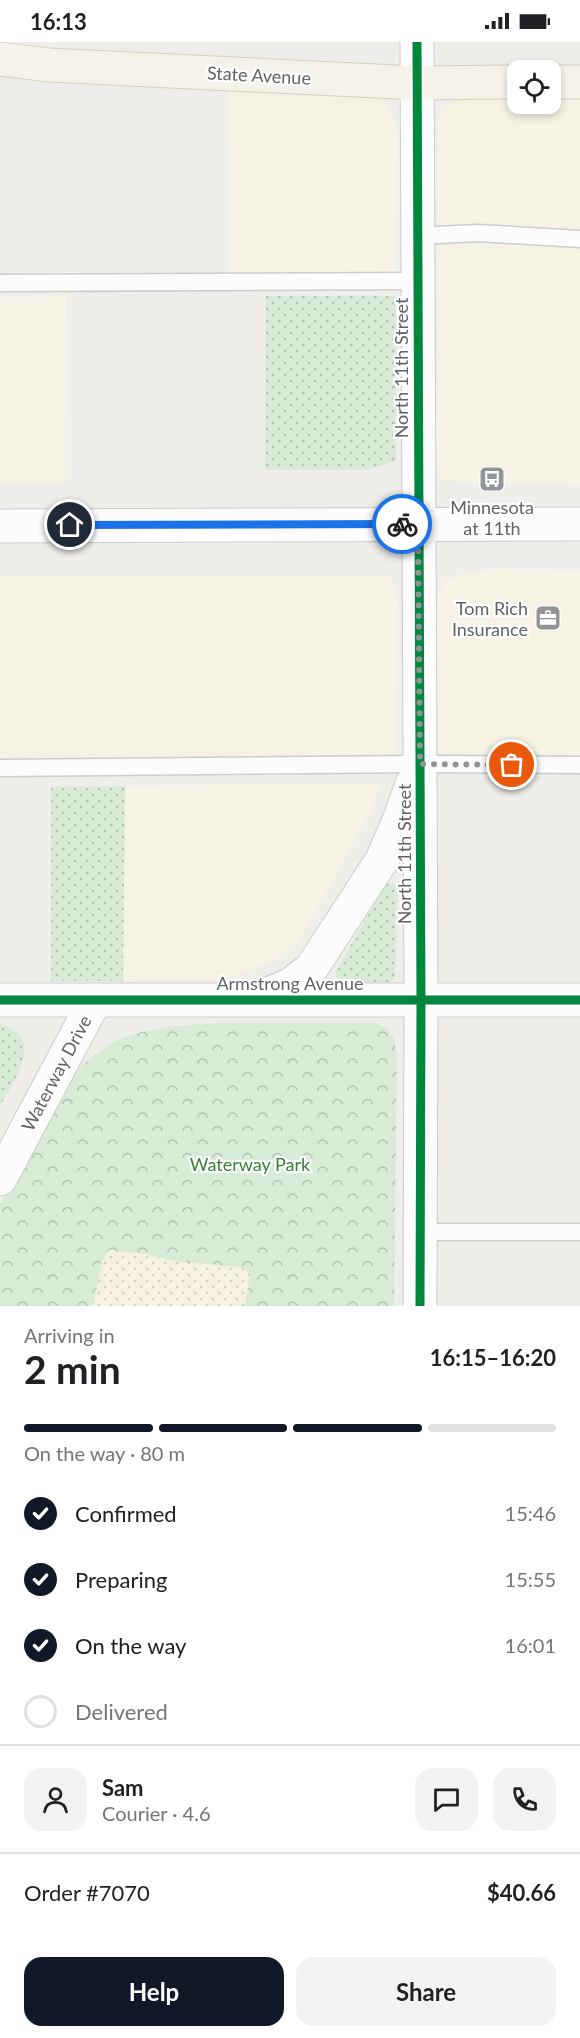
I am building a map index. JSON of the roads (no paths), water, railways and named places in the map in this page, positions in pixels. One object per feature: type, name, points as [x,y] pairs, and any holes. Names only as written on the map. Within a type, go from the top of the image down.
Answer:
[{"type":"main road","name":"State Avenue","points":[[0,59],[49,65],[417,83],[507,82]]},
{"type":"main road","points":[[561,82],[580,82]]},
{"type":"street","name":"North 11th Street","points":[[417,42],[420,1306]]},
{"type":"street","points":[[0,526],[580,524]]},
{"type":"street","points":[[253,999],[290,985],[311,969],[382,860],[420,764]]},
{"type":"street","name":"Armstrong Avenue","points":[[0,1000],[580,999]]},
{"type":"street","name":"Waterway Drive","points":[[0,1179],[95,1000]]},
{"type":"lane","points":[[417,236],[478,232],[580,239]]},
{"type":"lane","points":[[0,283],[417,281]]},
{"type":"lane","points":[[0,768],[420,764],[580,765]]},
{"type":"lane","points":[[420,1232],[580,1232]]},
{"type":"place","name":"Minnesota at 11th","points":[[492,479]]},
{"type":"place","name":"Tom Rich Insurance","points":[[548,618]]},
{"type":"park label","name":"Waterway Park","points":[[250,1164]]}]
